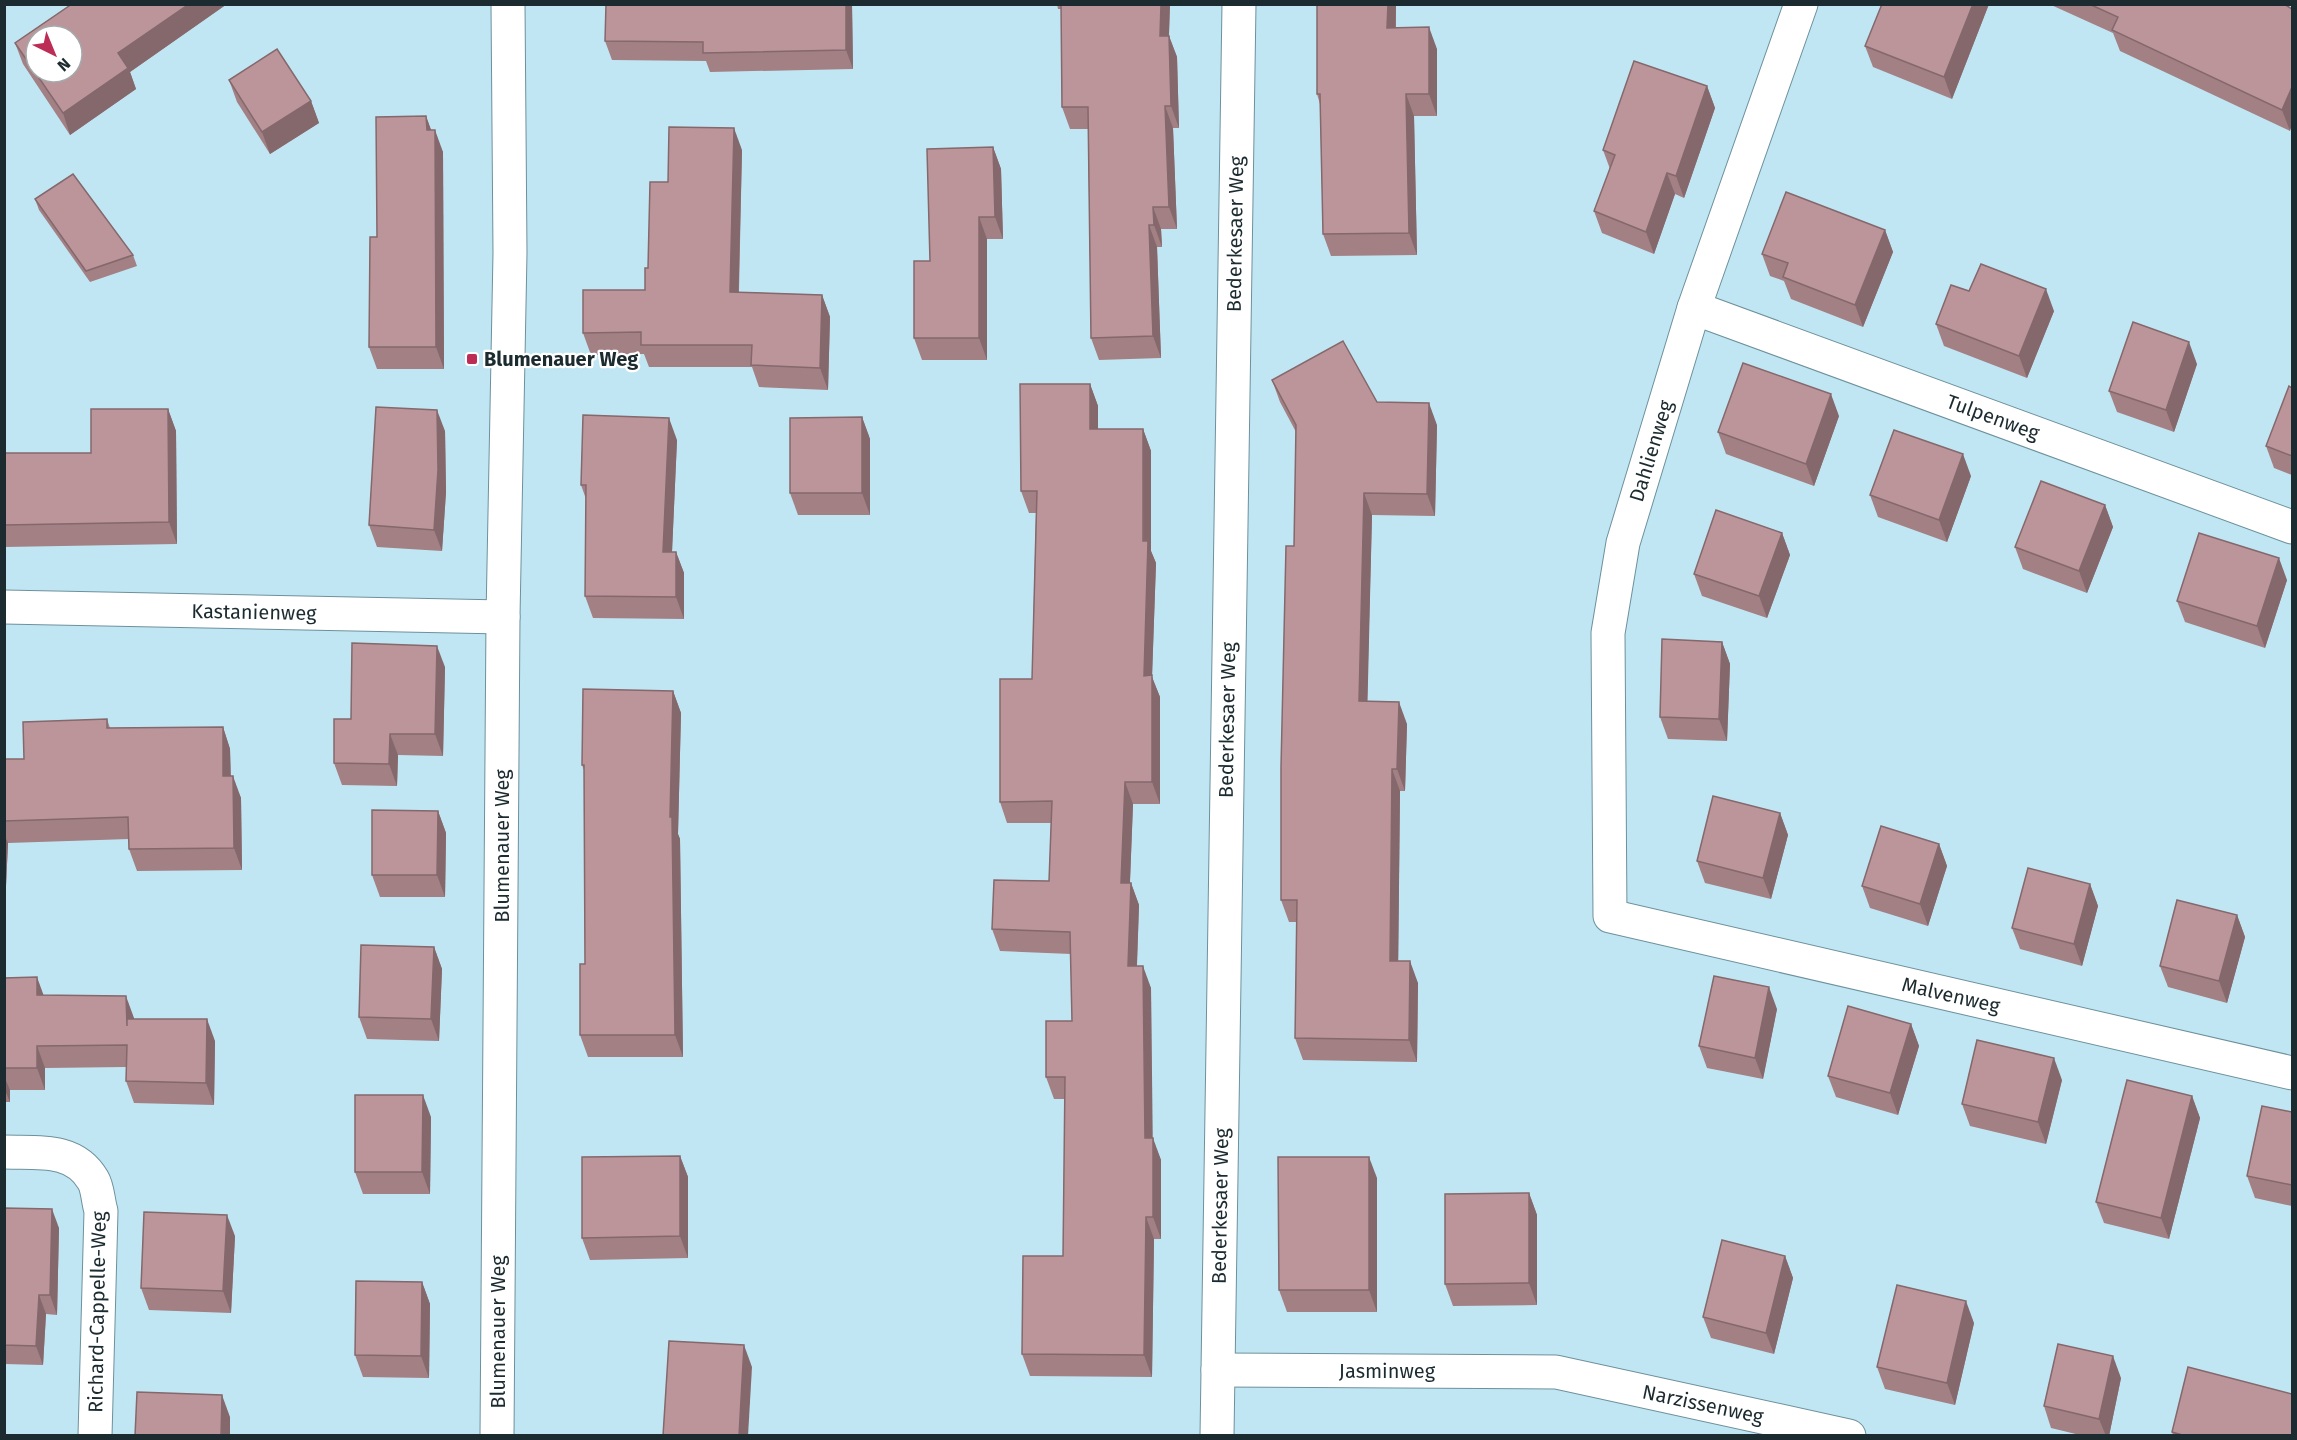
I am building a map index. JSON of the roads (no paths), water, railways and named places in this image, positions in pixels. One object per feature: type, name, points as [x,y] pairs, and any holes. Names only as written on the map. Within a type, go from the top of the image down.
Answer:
[{"type":"street","name":"Blumenauer Weg","points":[[497,1436],[504,617],[510,253],[508,4]]},
{"type":"street","name":"Bederkesaer Weg","points":[[1217,1436],[1239,4]]},
{"type":"street","name":"Dahlienweg","points":[[1610,916],[1608,633],[1623,543],[1694,308],[1801,4]]},
{"type":"street","name":"Tulpenweg","points":[[1694,308],[2292,527]]},
{"type":"street","name":"Kastanienweg","points":[[4,607],[504,617]]},
{"type":"street","name":"Malvenweg","points":[[1610,916],[2292,1073]]},
{"type":"street","name":"Richard-Cappelle-Weg","points":[[4,1152],[60,1155],[80,1162],[94,1181],[101,1211],[96,1436]]},
{"type":"street","name":"Jasminweg","points":[[1218,1370],[1556,1372]]},
{"type":"street","name":"Narzissenweg","points":[[1556,1372],[1849,1436]]},
{"type":"place","name":"Blumenauer Weg","points":[[472,359]]}]
